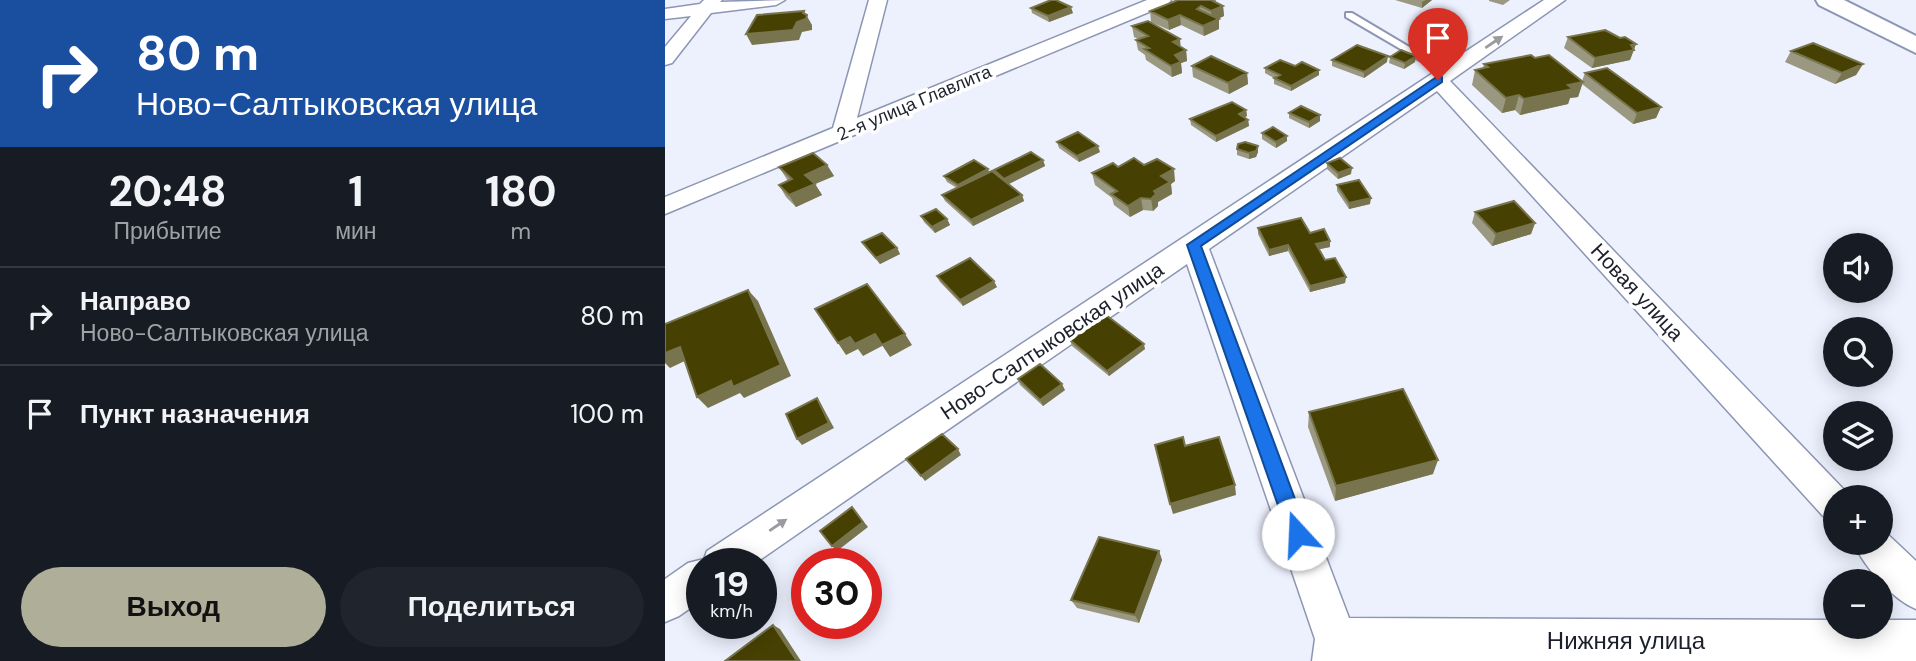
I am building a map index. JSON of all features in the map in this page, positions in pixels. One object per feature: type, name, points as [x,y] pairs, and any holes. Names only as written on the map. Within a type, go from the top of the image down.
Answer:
[{"type":"main road","points":[[1827,0],[1916,46]]},
{"type":"street","points":[[665,14],[710,5],[776,0]]},
{"type":"street","points":[[843,132],[878,0]]},
{"type":"street","name":"2-я улица Главлита","points":[[665,206],[1162,0]]},
{"type":"street","name":"Ново-Салтыковская улица","points":[[745,548],[1556,0]]},
{"type":"street","points":[[665,59],[710,5]]},
{"type":"street","name":"Новая улица","points":[[1443,76],[1823,490]]},
{"type":"street","points":[[1194,245],[1335,650]]},
{"type":"street","points":[[1884,555],[1916,589]]},
{"type":"street","points":[[665,602],[686,588]]},
{"type":"street","name":"Нижняя улица","points":[[1335,650],[1916,641]]},
{"type":"lane","points":[[1349,15],[1443,76]]},
{"type":"building","points":[[1051,0],[1071,7],[1048,16],[1031,8]]},
{"type":"building","points":[[1178,0],[1211,0],[1223,6],[1211,11],[1201,6],[1197,9],[1219,19],[1203,26],[1180,15],[1168,20],[1150,11]]},
{"type":"building","points":[[804,11],[806,19],[797,22],[793,30],[746,34],[757,15]]},
{"type":"building","points":[[1148,21],[1180,39],[1173,42],[1186,50],[1175,55],[1181,62],[1171,66],[1144,49],[1149,48],[1136,40],[1148,36],[1132,26]]},
{"type":"building","points":[[1605,30],[1636,44],[1631,45],[1634,50],[1595,58],[1568,37]]},
{"type":"building","points":[[1425,35],[1435,41],[1421,46],[1410,40]]},
{"type":"building","points":[[1813,43],[1863,64],[1842,73],[1791,51]]},
{"type":"building","points":[[1357,45],[1388,56],[1364,72],[1332,60]]},
{"type":"building","points":[[1401,50],[1416,56],[1405,63],[1390,57]]},
{"type":"building","points":[[1531,55],[1535,58],[1549,55],[1583,82],[1568,85],[1573,89],[1524,99],[1519,95],[1506,98],[1475,70],[1488,67],[1484,64]]},
{"type":"building","points":[[1211,56],[1247,73],[1228,83],[1192,66]]},
{"type":"building","points":[[1280,60],[1295,66],[1302,62],[1319,70],[1291,86],[1274,78],[1280,75],[1265,68]]},
{"type":"building","points":[[1607,68],[1661,107],[1637,113],[1585,73]]},
{"type":"building","points":[[1232,102],[1246,110],[1239,114],[1248,120],[1216,136],[1190,119]]},
{"type":"building","points":[[1301,106],[1320,115],[1309,122],[1289,113]]},
{"type":"building","points":[[1273,127],[1287,136],[1276,142],[1262,133]]},
{"type":"building","points":[[1078,132],[1098,146],[1077,156],[1057,142]]},
{"type":"building","points":[[1245,142],[1258,146],[1256,151],[1249,153],[1237,149],[1238,144]]},
{"type":"building","points":[[1031,152],[1043,160],[1004,179],[994,170]]},
{"type":"building","points":[[813,153],[827,165],[805,175],[815,184],[789,195],[779,185],[792,179],[779,167]]},
{"type":"building","points":[[1134,158],[1144,165],[1157,159],[1174,169],[1161,176],[1170,182],[1154,191],[1156,194],[1151,199],[1141,198],[1128,206],[1111,194],[1117,191],[1092,173],[1113,163],[1118,167]]},
{"type":"building","points":[[1340,158],[1352,168],[1338,173],[1327,163]]},
{"type":"building","points":[[974,160],[988,169],[958,185],[944,176]]},
{"type":"building","points":[[992,171],[1022,195],[971,220],[942,195]]},
{"type":"building","points":[[1359,180],[1371,198],[1349,203],[1337,185]]},
{"type":"building","points":[[1514,201],[1535,223],[1496,234],[1475,212]]},
{"type":"building","points":[[936,209],[947,219],[932,227],[921,216]]},
{"type":"building","points":[[1301,218],[1310,233],[1324,229],[1330,241],[1316,244],[1325,260],[1335,258],[1346,277],[1310,286],[1288,245],[1269,250],[1258,228]]},
{"type":"building","points":[[882,233],[897,248],[876,258],[862,242]]},
{"type":"building","points":[[970,258],[994,281],[960,300],[937,276]]},
{"type":"building","points":[[867,284],[905,334],[882,345],[875,334],[855,344],[850,337],[838,343],[815,309]]},
{"type":"building","points":[[748,290],[781,365],[733,387],[731,381],[697,397],[680,347],[665,353],[665,324]]},
{"type":"building","points":[[1106,315],[1144,344],[1107,371],[1070,340]]},
{"type":"building","points":[[1040,364],[1062,384],[1040,400],[1018,379]]},
{"type":"building","points":[[1403,389],[1438,460],[1336,486],[1309,412]]},
{"type":"building","points":[[817,398],[829,423],[797,439],[786,414]]},
{"type":"building","points":[[942,434],[958,449],[921,476],[906,459]]},
{"type":"building","points":[[1183,437],[1185,446],[1219,437],[1235,485],[1170,504],[1155,445]]},
{"type":"building","points":[[852,507],[863,522],[832,546],[820,531]]},
{"type":"building","points":[[1099,537],[1159,551],[1135,615],[1071,600]]},
{"type":"building","points":[[777,631],[797,661],[725,661],[754,639],[777,639]]},
{"type":"route","points":[[1298,534],[1194,245],[1438,80]]}]
